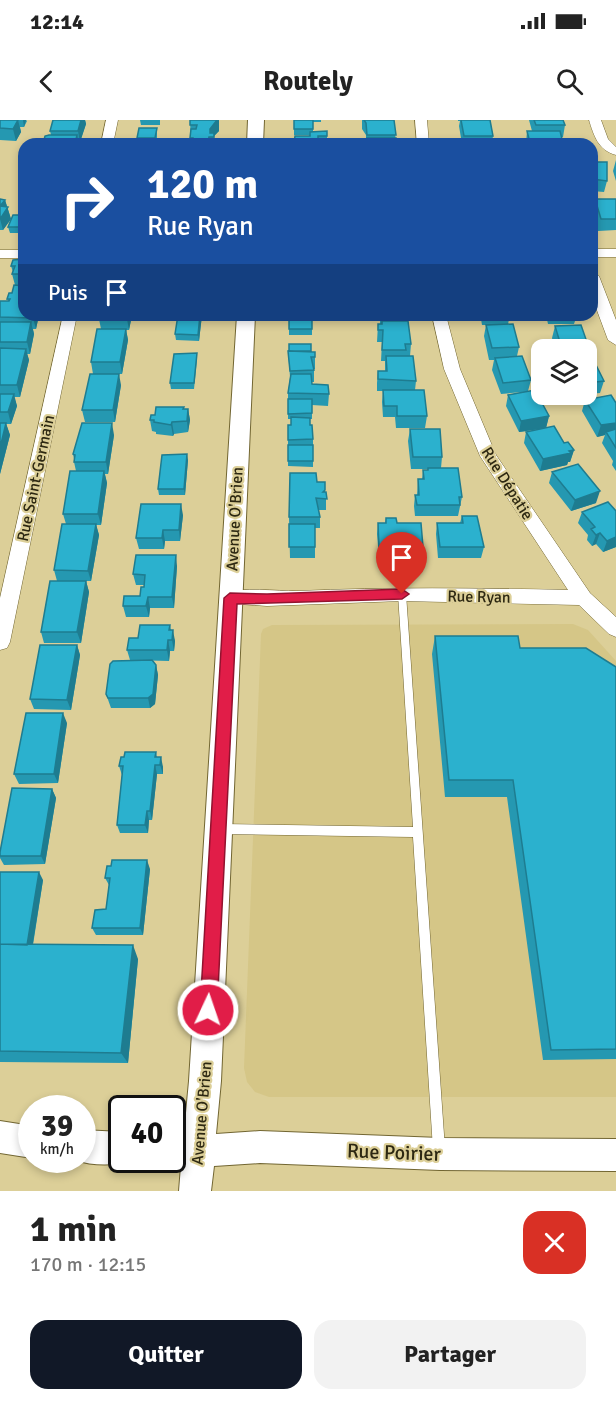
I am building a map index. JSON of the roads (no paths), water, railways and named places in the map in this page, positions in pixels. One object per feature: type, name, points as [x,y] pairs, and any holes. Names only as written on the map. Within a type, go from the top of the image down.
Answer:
[{"type":"street","points":[[108,138],[112,120]]},
{"type":"street","points":[[255,138],[256,120]]},
{"type":"street","points":[[421,120],[422,138]]},
{"type":"street","points":[[595,120],[603,142],[609,149],[616,151]]},
{"type":"street","points":[[598,253],[616,253]]},
{"type":"street","points":[[0,254],[18,254]]},
{"type":"street","points":[[598,292],[616,340]]},
{"type":"street","name":"Rue Saint-Germain","points":[[0,642],[69,321]]},
{"type":"street","name":"Avenue O'Brien","points":[[186,1147],[205,1081],[246,321]]},
{"type":"street","name":"Rue Dépatie","points":[[440,321],[452,369],[488,456],[583,598],[616,629]]},
{"type":"street","name":"Rue Ryan","points":[[230,598],[267,599],[402,594],[583,598]]},
{"type":"street","points":[[0,1137],[18,1140]]},
{"type":"street","name":"Rue Poirier","points":[[186,1150],[260,1147],[440,1154],[616,1155]]},
{"type":"street","name":"Avenue O'Brien","points":[[186,1154],[195,1191]]},
{"type":"lane","points":[[402,594],[440,1154]]},
{"type":"lane","points":[[218,830],[418,832]]}]
